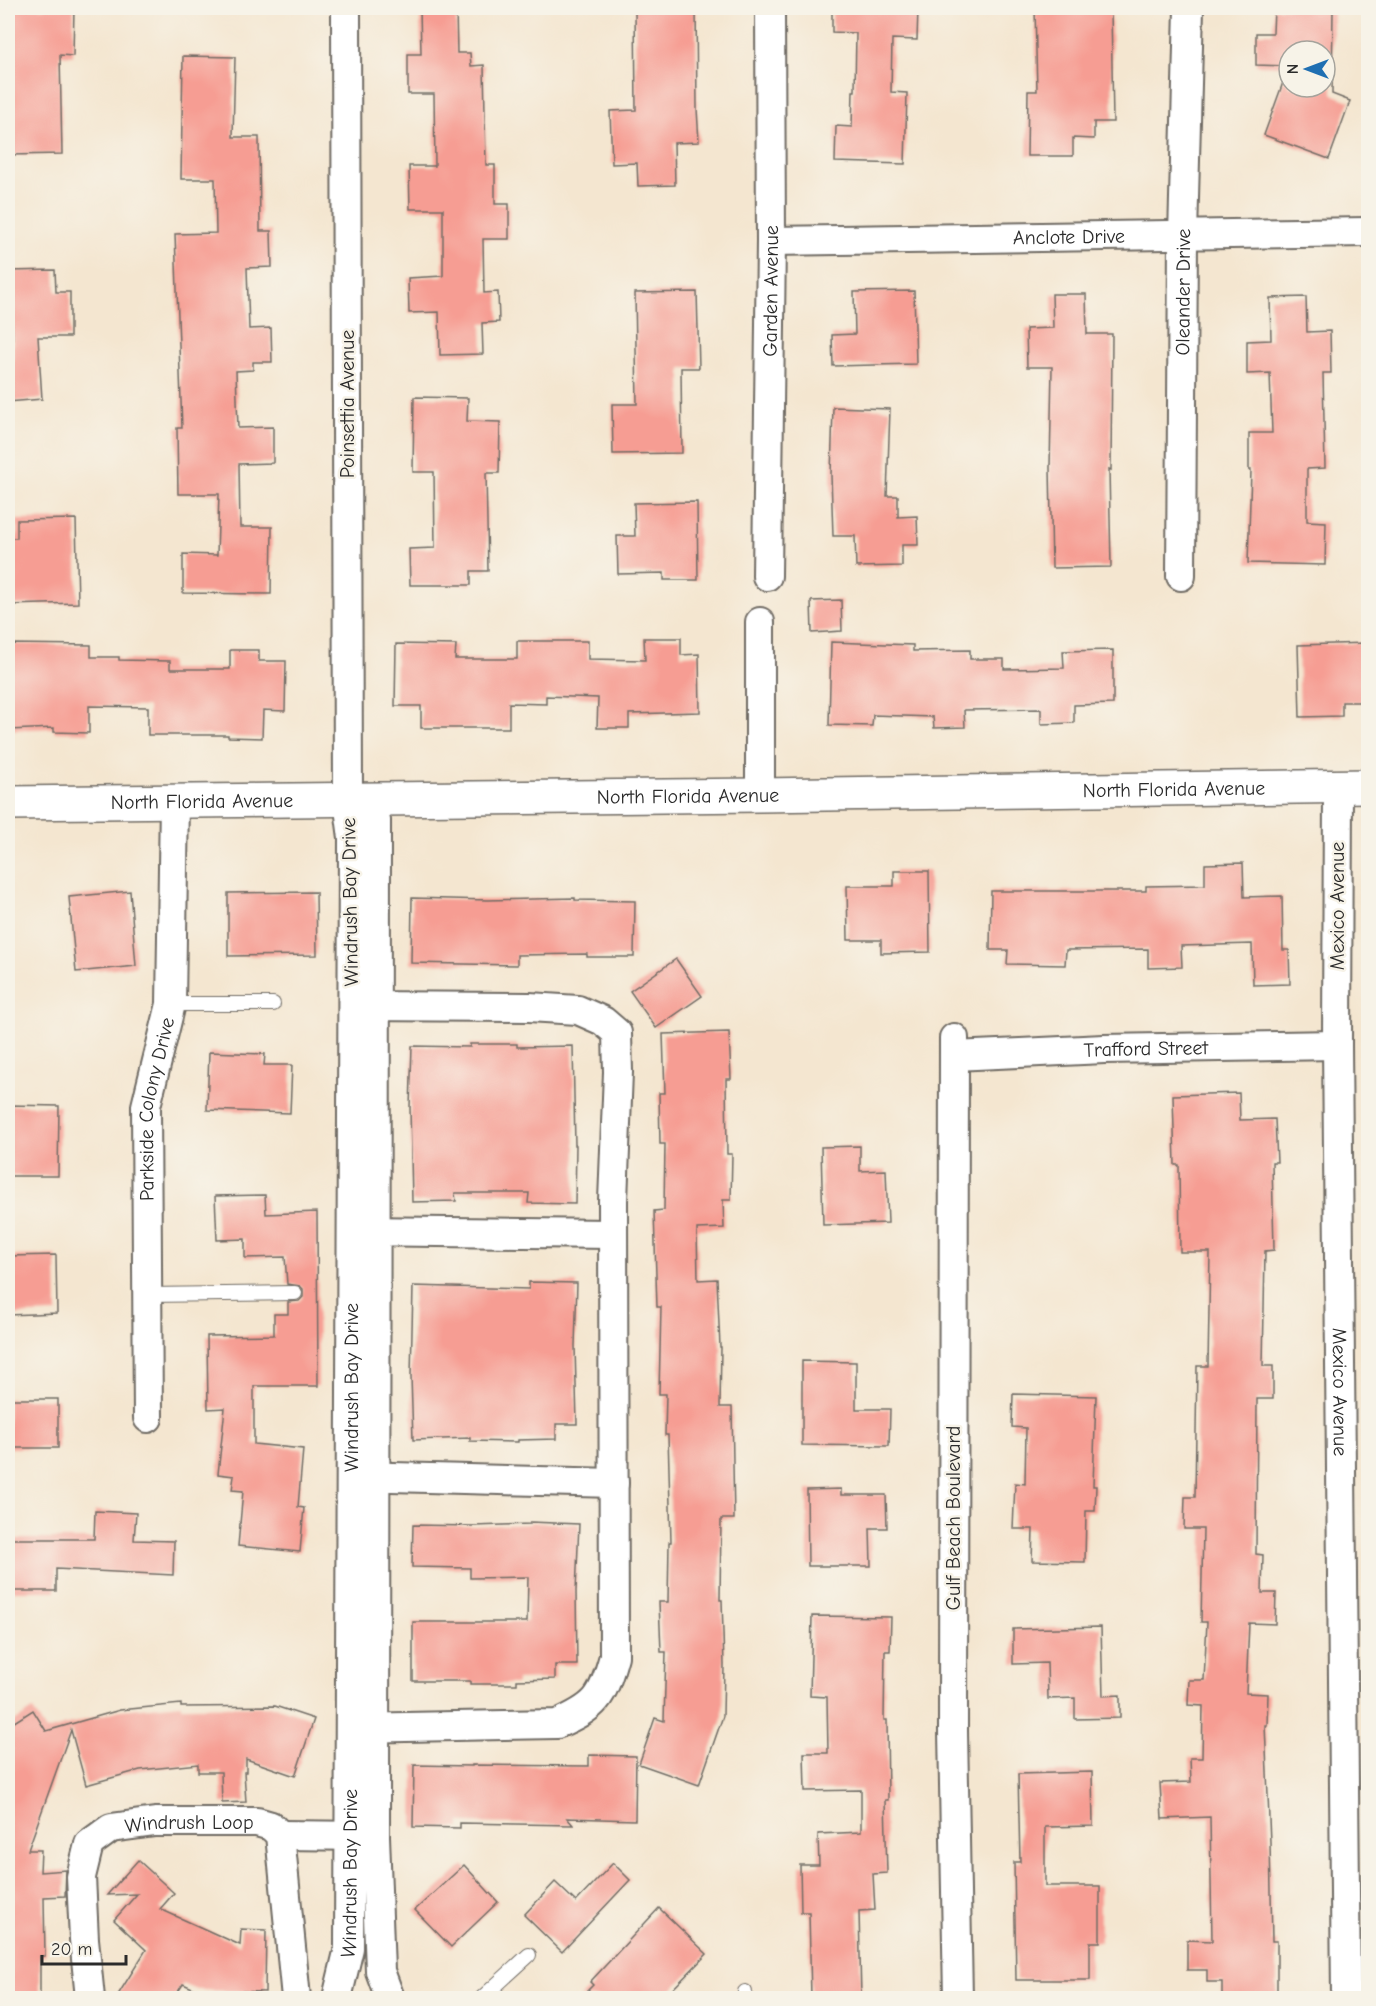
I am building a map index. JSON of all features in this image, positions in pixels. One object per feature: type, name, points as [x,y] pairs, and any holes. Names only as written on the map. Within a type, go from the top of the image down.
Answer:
[{"type":"street","name":"Poinsettia Avenue","points":[[346,8],[348,800]]},
{"type":"street","name":"Garden Avenue","points":[[767,576],[771,241],[770,8]]},
{"type":"street","name":"Oleander Drive","points":[[1181,576],[1183,236],[1189,8]]},
{"type":"street","name":"Anclote Drive","points":[[771,241],[1368,232]]},
{"type":"street","points":[[760,622],[760,795]]},
{"type":"street","name":"North Florida Avenue","points":[[8,803],[1353,786]]},
{"type":"street","name":"Mexico Avenue","points":[[1346,1998],[1356,1712],[1337,1045],[1353,786]]},
{"type":"street","name":"Parkside Colony Drive","points":[[148,1419],[146,1106],[171,1004],[174,800]]},
{"type":"street","name":"Windrush Bay Drive","points":[[340,1986],[349,1948],[362,1836],[363,1006],[353,838],[348,800]]},
{"type":"street","points":[[362,1728],[557,1724],[584,1712],[597,1699],[607,1682],[614,1656],[613,1234],[618,1072],[616,1033],[603,1021],[578,1010],[363,1006]]},
{"type":"street","name":"Trafford Street","points":[[954,1047],[1104,1049],[1337,1045]]},
{"type":"street","name":"Gulf Beach Boulevard","points":[[954,1047],[953,1731],[958,1998]]},
{"type":"street","points":[[363,1231],[613,1234]]},
{"type":"street","points":[[363,1476],[614,1484]]},
{"type":"street","name":"Windrush Loop","points":[[90,1998],[81,1877],[89,1844],[111,1828],[155,1822],[257,1822],[271,1826],[280,1835],[296,1998]]},
{"type":"street","points":[[280,1835],[362,1836]]},
{"type":"street","name":"Windrush Bay Drive","points":[[362,1836],[380,1971],[390,1998]]},
{"type":"street","name":"Windrush Bay Drive","points":[[340,1986],[380,1971]]},
{"type":"lane","points":[[171,1004],[273,1004]]},
{"type":"lane","points":[[147,1295],[295,1293]]},
{"type":"lane","points":[[482,1998],[529,1955]]},
{"type":"building","points":[[8,8],[74,8],[73,56],[60,55],[62,154],[8,155]]},
{"type":"building","points":[[420,8],[456,8],[457,53],[470,53],[471,66],[484,65],[486,165],[495,165],[495,204],[509,204],[509,239],[483,239],[484,293],[498,292],[499,322],[482,323],[483,354],[440,355],[439,312],[409,313],[408,278],[443,276],[443,209],[410,209],[409,166],[435,166],[434,94],[408,94],[408,54],[421,54]]},
{"type":"building","points":[[635,8],[696,8],[699,142],[674,143],[675,185],[638,186],[637,163],[612,164],[610,111],[636,110]]},
{"type":"building","points":[[832,8],[918,8],[917,40],[892,39],[891,92],[907,93],[905,164],[835,162],[836,126],[852,127],[856,33],[832,32]]},
{"type":"building","points":[[1035,8],[1111,8],[1113,122],[1094,122],[1094,139],[1073,138],[1073,156],[1027,156],[1028,91],[1037,91]]},
{"type":"building","points":[[1274,8],[1333,8],[1333,39],[1277,39],[1277,66],[1256,65],[1256,33],[1273,33]]},
{"type":"building","points":[[183,56],[235,57],[233,137],[259,137],[260,231],[271,231],[272,267],[247,268],[249,329],[271,328],[272,362],[253,362],[253,370],[236,371],[238,428],[273,427],[273,463],[239,464],[240,527],[272,527],[271,594],[183,593],[183,554],[217,555],[219,494],[178,494],[177,428],[182,428],[175,234],[216,233],[215,179],[181,179]]},
{"type":"building","points":[[1337,96],[1350,101],[1329,159],[1264,135],[1277,99],[1337,99]]},
{"type":"building","points":[[55,270],[56,292],[70,292],[70,337],[38,337],[42,399],[8,402],[8,364],[13,364],[12,307],[8,307],[8,271]]},
{"type":"building","points":[[914,291],[916,364],[833,366],[832,335],[855,334],[854,292]]},
{"type":"building","points":[[697,292],[699,368],[681,368],[682,453],[613,454],[612,404],[637,404],[635,293]]},
{"type":"building","points":[[1052,294],[1086,294],[1087,334],[1112,334],[1111,470],[1109,469],[1111,567],[1052,568],[1050,468],[1052,367],[1027,367],[1026,329],[1053,328]]},
{"type":"building","points":[[1306,297],[1307,332],[1330,331],[1331,373],[1323,373],[1325,468],[1307,469],[1307,521],[1326,522],[1325,565],[1248,563],[1251,470],[1249,470],[1249,433],[1272,433],[1270,373],[1247,374],[1247,341],[1271,340],[1270,298]]},
{"type":"building","points":[[414,397],[468,398],[467,421],[500,422],[499,473],[486,473],[488,571],[471,571],[471,585],[410,585],[409,549],[435,548],[434,472],[413,472]]},
{"type":"building","points":[[833,407],[890,409],[887,496],[898,496],[898,517],[917,516],[918,545],[902,545],[902,566],[856,567],[855,536],[833,536],[831,475]]},
{"type":"building","points":[[697,502],[698,580],[664,580],[664,573],[618,574],[617,536],[635,536],[634,503]]},
{"type":"building","points":[[76,519],[78,603],[8,605],[8,538],[17,538],[17,520]]},
{"type":"building","points":[[841,600],[842,631],[812,633],[811,601]]},
{"type":"building","points":[[644,638],[681,638],[681,655],[699,654],[700,712],[629,714],[629,728],[597,728],[598,698],[546,696],[546,704],[509,703],[509,728],[421,728],[421,706],[395,706],[396,644],[456,645],[455,659],[517,659],[517,641],[588,641],[588,659],[645,660]]},
{"type":"building","points":[[831,642],[913,645],[913,651],[970,650],[970,659],[1004,659],[1004,669],[1064,668],[1063,651],[1113,650],[1113,704],[1074,705],[1074,723],[1041,724],[1041,709],[964,710],[965,727],[934,728],[933,717],[873,715],[872,726],[829,725]]},
{"type":"building","points":[[1368,643],[1368,702],[1342,702],[1342,716],[1300,717],[1298,645]]},
{"type":"building","points":[[8,644],[91,645],[91,657],[170,661],[170,669],[230,669],[230,650],[259,650],[259,661],[286,661],[285,711],[263,710],[262,738],[228,737],[228,735],[148,735],[148,707],[89,706],[89,733],[54,732],[54,728],[8,730]]},
{"type":"building","points":[[1243,863],[1244,897],[1282,896],[1283,950],[1289,950],[1290,984],[1253,985],[1252,944],[1181,946],[1182,967],[1148,968],[1148,949],[1066,950],[1065,965],[1007,964],[1008,950],[990,950],[991,891],[1146,891],[1146,886],[1205,885],[1205,864]]},
{"type":"building","points":[[894,871],[929,871],[930,952],[881,953],[881,940],[848,940],[847,886],[894,886]]},
{"type":"building","points":[[130,891],[136,966],[76,972],[69,897]]},
{"type":"building","points":[[316,892],[317,955],[228,956],[228,893]]},
{"type":"building","points":[[412,898],[488,900],[575,898],[575,900],[635,901],[634,957],[587,957],[587,954],[517,955],[517,965],[411,963]]},
{"type":"building","points":[[676,959],[702,996],[656,1028],[630,991]]},
{"type":"building","points":[[729,1032],[731,1079],[726,1079],[727,1154],[732,1154],[731,1200],[723,1200],[724,1228],[697,1229],[698,1280],[717,1279],[721,1347],[720,1407],[732,1407],[734,1519],[721,1519],[720,1600],[722,1600],[724,1665],[723,1716],[699,1785],[639,1764],[655,1718],[664,1721],[666,1652],[661,1652],[659,1602],[668,1602],[669,1542],[671,1542],[668,1435],[665,1435],[666,1394],[659,1394],[661,1307],[657,1307],[654,1211],[664,1210],[665,1144],[660,1144],[659,1093],[665,1093],[663,1034]]},
{"type":"building","points":[[470,1044],[517,1044],[517,1047],[573,1046],[575,1204],[528,1203],[529,1193],[455,1193],[456,1201],[412,1202],[410,1107],[412,1046],[470,1047]]},
{"type":"building","points":[[209,1052],[265,1054],[264,1065],[292,1065],[290,1113],[207,1110]]},
{"type":"building","points":[[1239,1093],[1240,1120],[1275,1119],[1277,1162],[1272,1162],[1274,1250],[1265,1251],[1263,1366],[1273,1366],[1273,1399],[1257,1399],[1256,1554],[1263,1555],[1262,1593],[1276,1593],[1275,1624],[1249,1623],[1246,1693],[1268,1694],[1267,1725],[1265,1725],[1272,1941],[1277,1941],[1277,1998],[1222,1998],[1222,1982],[1207,1982],[1207,1970],[1187,1970],[1187,1940],[1212,1941],[1210,1817],[1162,1819],[1160,1783],[1191,1782],[1190,1758],[1202,1758],[1203,1706],[1188,1705],[1189,1680],[1204,1680],[1207,1622],[1201,1622],[1203,1529],[1184,1529],[1185,1497],[1195,1497],[1197,1366],[1208,1366],[1210,1252],[1180,1252],[1179,1165],[1175,1165],[1173,1095]]},
{"type":"building","points":[[8,1105],[59,1106],[58,1176],[8,1176]]},
{"type":"building","points":[[860,1146],[860,1171],[886,1170],[888,1223],[823,1225],[821,1147]]},
{"type":"building","points":[[265,1195],[266,1214],[317,1212],[318,1386],[254,1386],[254,1444],[303,1449],[298,1507],[304,1508],[300,1552],[238,1546],[243,1491],[232,1490],[234,1476],[218,1474],[225,1408],[208,1409],[207,1336],[274,1335],[274,1314],[288,1314],[288,1302],[299,1301],[303,1297],[303,1289],[300,1286],[287,1284],[285,1257],[245,1258],[245,1239],[217,1240],[215,1196]]},
{"type":"building","points":[[56,1255],[57,1313],[8,1315],[8,1256]]},
{"type":"building","points":[[529,1282],[577,1283],[575,1346],[577,1424],[556,1424],[556,1439],[518,1440],[518,1442],[470,1441],[470,1438],[413,1440],[411,1376],[413,1286],[529,1289]]},
{"type":"building","points":[[802,1361],[856,1362],[856,1409],[890,1409],[889,1446],[802,1445]]},
{"type":"building","points":[[1013,1394],[1096,1396],[1093,1486],[1096,1486],[1095,1511],[1086,1511],[1085,1562],[1032,1561],[1033,1529],[1013,1529],[1015,1483],[1025,1484],[1026,1428],[1012,1427]]},
{"type":"building","points":[[8,1399],[58,1399],[58,1448],[8,1448]]},
{"type":"building","points":[[841,1489],[841,1495],[886,1495],[887,1528],[870,1528],[871,1566],[808,1566],[807,1490]]},
{"type":"building","points":[[95,1511],[136,1513],[134,1540],[174,1541],[173,1575],[56,1569],[56,1591],[8,1591],[8,1539],[94,1539]]},
{"type":"building","points":[[530,1522],[579,1524],[576,1591],[577,1665],[555,1665],[555,1679],[517,1680],[517,1684],[413,1681],[413,1622],[527,1622],[528,1577],[470,1578],[470,1568],[412,1567],[413,1525],[474,1526],[530,1524]]},
{"type":"building","points":[[812,1616],[891,1617],[890,1651],[885,1651],[887,1873],[873,1874],[875,1910],[859,1911],[861,1998],[811,1998],[809,1912],[801,1912],[800,1865],[819,1865],[818,1834],[861,1832],[861,1790],[805,1791],[804,1753],[828,1753],[827,1697],[810,1696]]},
{"type":"building","points":[[1101,1627],[1103,1696],[1120,1695],[1120,1718],[1075,1719],[1075,1698],[1048,1699],[1047,1663],[1013,1664],[1013,1629]]},
{"type":"building","points":[[181,1704],[181,1707],[275,1706],[314,1719],[295,1776],[246,1759],[246,1772],[244,1772],[246,1802],[222,1803],[221,1772],[198,1772],[198,1764],[140,1770],[86,1785],[71,1730],[28,1850],[41,1850],[40,1872],[66,1870],[65,1896],[44,1897],[45,1956],[40,1956],[40,1997],[8,1996],[8,1726],[33,1710],[46,1731],[120,1710]]},
{"type":"building","points":[[589,1755],[636,1756],[635,1820],[567,1818],[573,1825],[460,1823],[460,1828],[413,1827],[414,1765],[589,1766]]},
{"type":"building","points":[[1092,1772],[1093,1826],[1045,1827],[1045,1886],[1100,1886],[1100,1942],[1090,1942],[1090,1980],[1016,1980],[1014,1862],[1020,1862],[1018,1774]]},
{"type":"building","points":[[138,1860],[174,1893],[160,1909],[240,1945],[241,1929],[266,1930],[265,1992],[197,1990],[183,1984],[174,1998],[116,1998],[146,1950],[114,1920],[137,1894],[107,1895]]},
{"type":"building","points":[[613,1863],[630,1880],[562,1952],[524,1915],[555,1882],[576,1902]]},
{"type":"building","points":[[464,1865],[498,1902],[451,1947],[415,1910]]},
{"type":"building","points":[[659,1908],[707,1954],[664,1998],[580,1998],[593,1985],[590,1982]]}]
